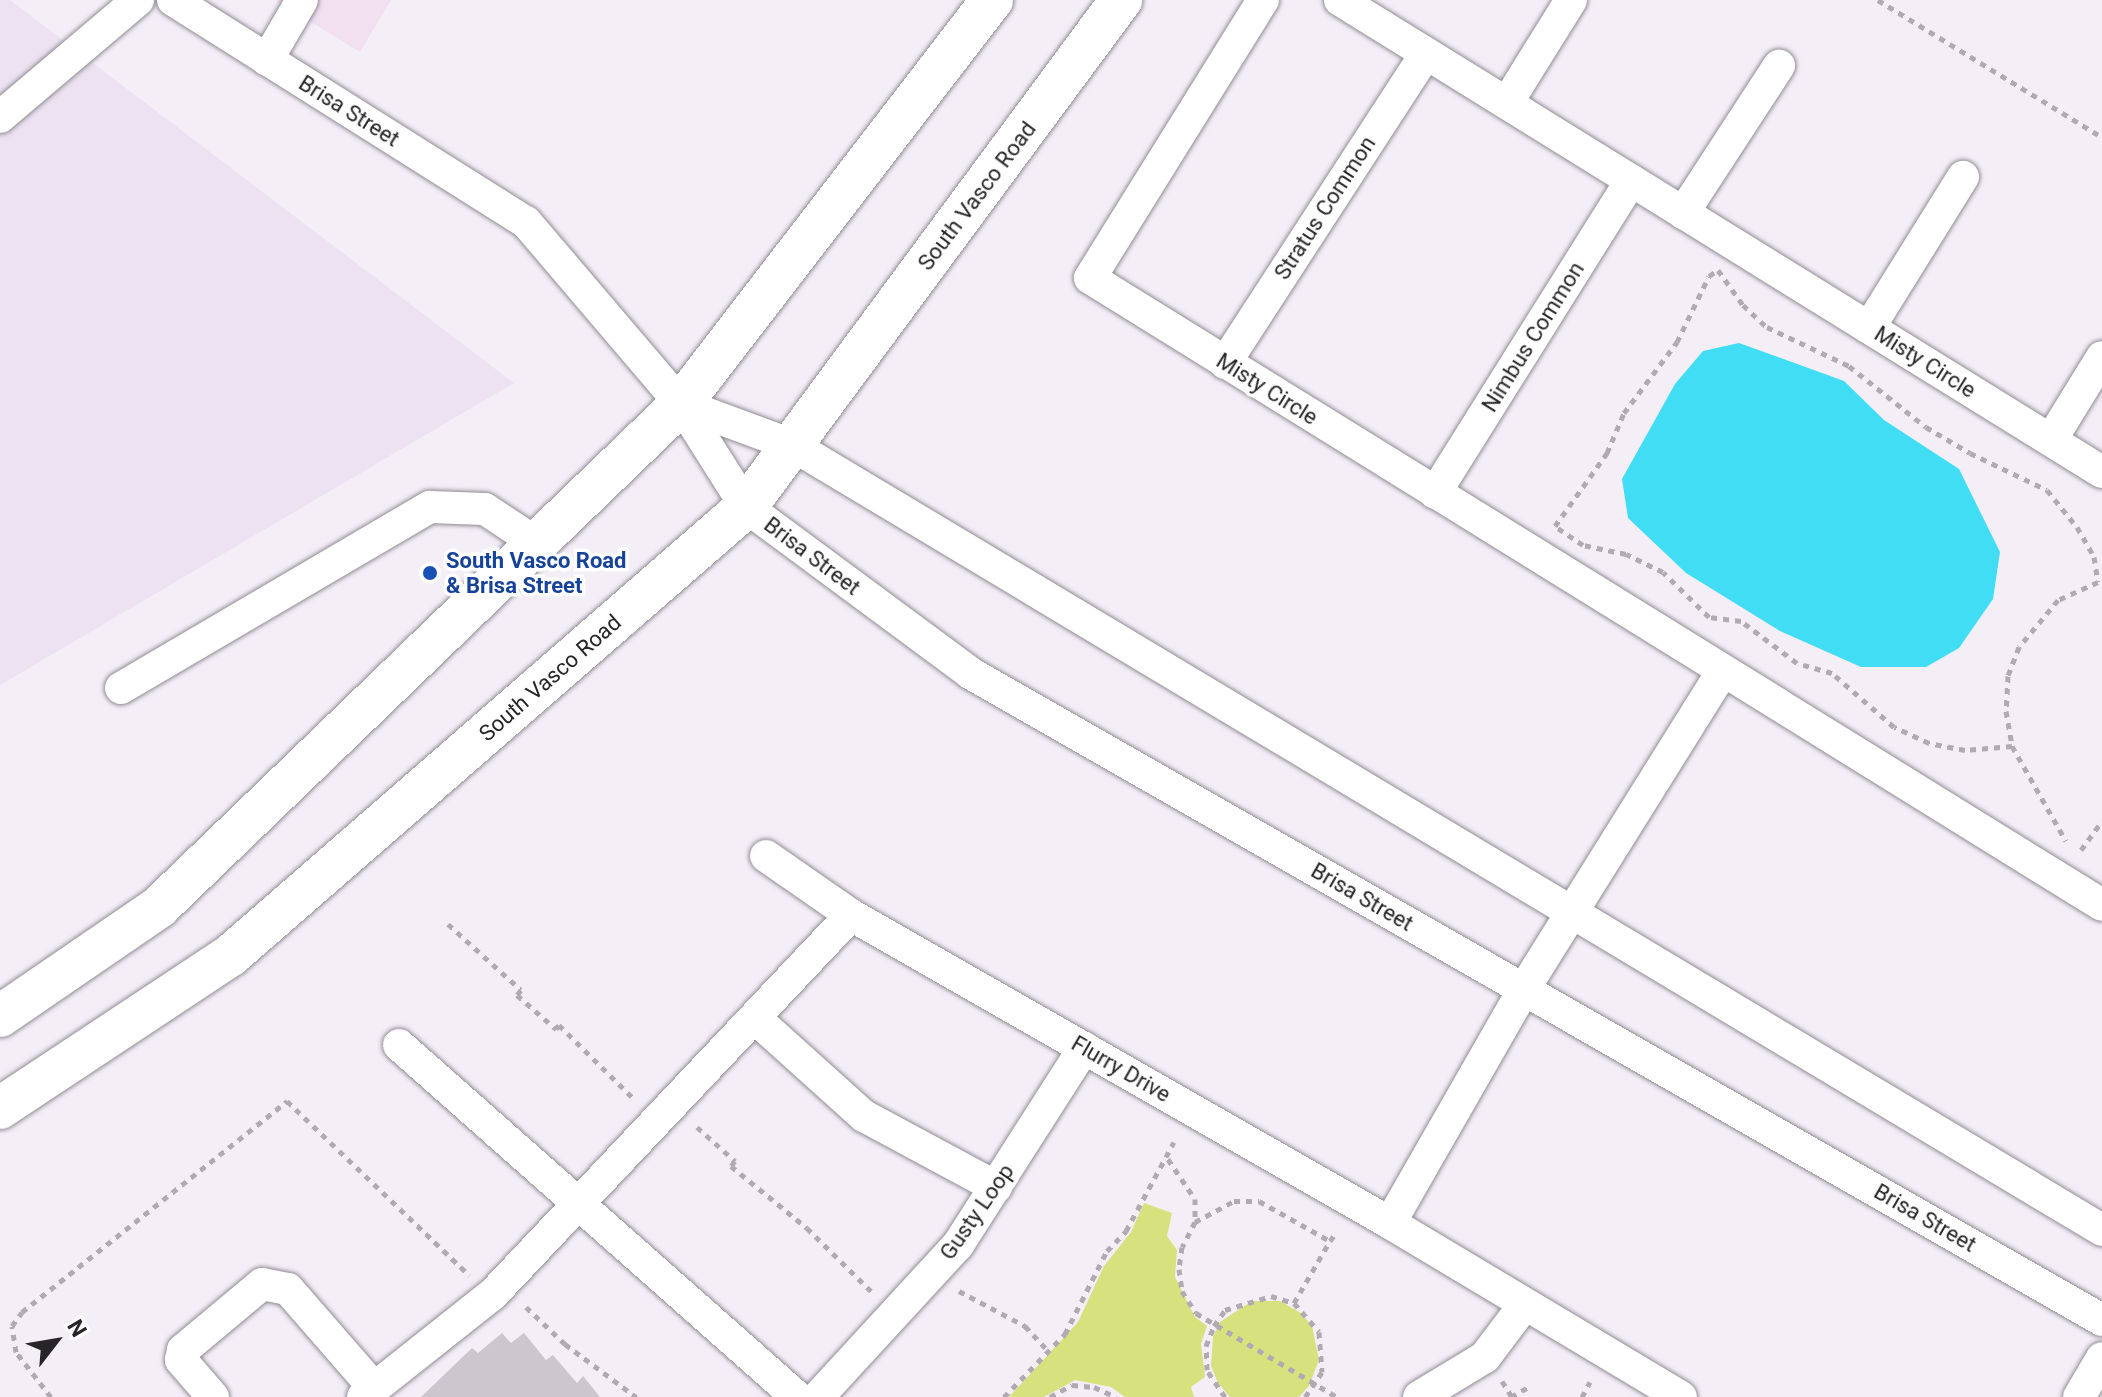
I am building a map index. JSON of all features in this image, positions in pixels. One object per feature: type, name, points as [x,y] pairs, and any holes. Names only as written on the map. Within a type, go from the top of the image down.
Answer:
[{"type":"main road","points":[[0,1016],[159,907],[681,404],[992,0]]},
{"type":"main road","name":"South Vasco Road","points":[[0,1108],[231,955],[746,507],[1121,0]]},
{"type":"street","points":[[0,117],[138,0]]},
{"type":"street","name":"Brisa Street","points":[[173,0],[526,222],[681,404],[746,507],[970,673],[2102,1320]]},
{"type":"street","points":[[267,60],[302,0]]},
{"type":"street","name":"Misty Circle","points":[[1263,0],[1090,278],[2102,905]]},
{"type":"street","name":"Misty Circle","points":[[1340,0],[2102,472]]},
{"type":"street","points":[[1507,103],[1571,0]]},
{"type":"street","name":"Stratus Common","points":[[1225,363],[1426,53]]},
{"type":"street","points":[[1683,213],[1779,66]]},
{"type":"street","points":[[1869,328],[1963,177]]},
{"type":"street","name":"Nimbus Common","points":[[1435,493],[1631,180]]},
{"type":"street","points":[[2051,440],[2102,357]]},
{"type":"street","name":"Brisa Street","points":[[681,404],[792,445],[2102,1230]]},
{"type":"street","points":[[121,688],[430,507],[485,509],[535,542]]},
{"type":"street","points":[[1390,1223],[1524,989],[1722,672]]},
{"type":"street","name":"Flurry Drive","points":[[766,856],[851,915],[1390,1223],[1681,1397]]},
{"type":"street","points":[[213,1397],[181,1360],[183,1350],[262,1284],[288,1289],[369,1393],[482,1285],[578,1203],[851,915]]},
{"type":"street","points":[[755,1018],[864,1116],[996,1187]]},
{"type":"street","points":[[399,1045],[797,1397]]},
{"type":"street","name":"Gusty Loop","points":[[818,1397],[935,1271],[996,1187],[1084,1048]]},
{"type":"street","points":[[1419,1397],[1485,1357],[1525,1304]]},
{"type":"street","points":[[2079,1397],[2102,1358]]},
{"type":"path","points":[[1878,0],[2102,137]]},
{"type":"path","points":[[2012,746],[1965,750],[1929,743],[1894,727],[1832,673],[1797,663],[1741,621],[1709,617],[1663,572],[1626,554],[1583,545],[1555,526],[1607,453],[1624,413],[1677,342],[1709,276],[1718,270],[1743,305],[1767,327],[1849,366],[1959,447],[2047,490],[2094,557],[2100,581],[2058,600],[2019,647],[2008,676],[2006,711],[2012,746],[2066,843],[2084,852],[2102,821]]},
{"type":"path","points":[[2094,557],[2102,556]]},
{"type":"path","points":[[448,924],[521,990],[517,995],[556,1029],[559,1025],[633,1098]]},
{"type":"path","points":[[51,1397],[16,1352],[12,1326],[22,1312],[287,1101],[482,1285]]},
{"type":"path","points":[[673,1105],[735,1161],[731,1166],[807,1228],[895,1314]]},
{"type":"path","points":[[1004,1397],[1065,1334],[1107,1251],[1126,1231],[1148,1185],[1168,1159],[1174,1142]]},
{"type":"path","points":[[1168,1159],[1195,1199],[1195,1222],[1182,1247],[1182,1291],[1196,1313],[1337,1397]]},
{"type":"path","points":[[1195,1222],[1234,1201],[1259,1201],[1330,1241]]},
{"type":"path","points":[[1294,1303],[1336,1233]]},
{"type":"path","points":[[935,1271],[967,1297],[1025,1326],[1047,1350]]},
{"type":"path","points":[[1225,1397],[1207,1370],[1206,1346],[1214,1326],[1225,1310],[1248,1299],[1271,1296],[1294,1303],[1319,1332],[1323,1363],[1315,1384],[1305,1397]]},
{"type":"path","points":[[527,1307],[565,1344],[636,1397]]},
{"type":"path","points":[[1502,1380],[1512,1397],[1528,1387]]},
{"type":"path","points":[[1582,1397],[1590,1382]]},
{"type":"path","points":[[1050,1397],[1072,1385],[1094,1387],[1116,1397]]},
{"type":"shaded area","points":[[0,0],[10,0],[514,383],[0,685]]},
{"type":"shaded area","points":[[275,0],[391,0],[360,52]]},
{"type":"green space","points":[[1144,1203],[1172,1213],[1167,1236],[1177,1250],[1175,1277],[1195,1317],[1207,1326],[1201,1344],[1205,1377],[1191,1387],[1194,1397],[1125,1397],[1111,1387],[1075,1380],[1044,1397],[1009,1397],[1078,1322],[1104,1266],[1131,1232]]},
{"type":"green space","points":[[1252,1301],[1280,1301],[1301,1313],[1312,1326],[1319,1360],[1309,1386],[1299,1397],[1230,1397],[1218,1383],[1211,1366],[1213,1337],[1220,1322]]},
{"type":"water","points":[[1739,343],[1844,381],[1884,420],[1959,469],[2000,552],[1993,599],[1959,648],[1926,667],[1861,667],[1780,631],[1686,573],[1628,518],[1622,479],[1675,384],[1703,351]]},
{"type":"building","points":[[502,1333],[511,1343],[524,1333],[546,1360],[553,1355],[577,1383],[583,1376],[600,1397],[421,1397],[472,1348],[478,1353]]},
{"type":"place","name":"South Vasco Road & Brisa Street","points":[[430,573]]}]
